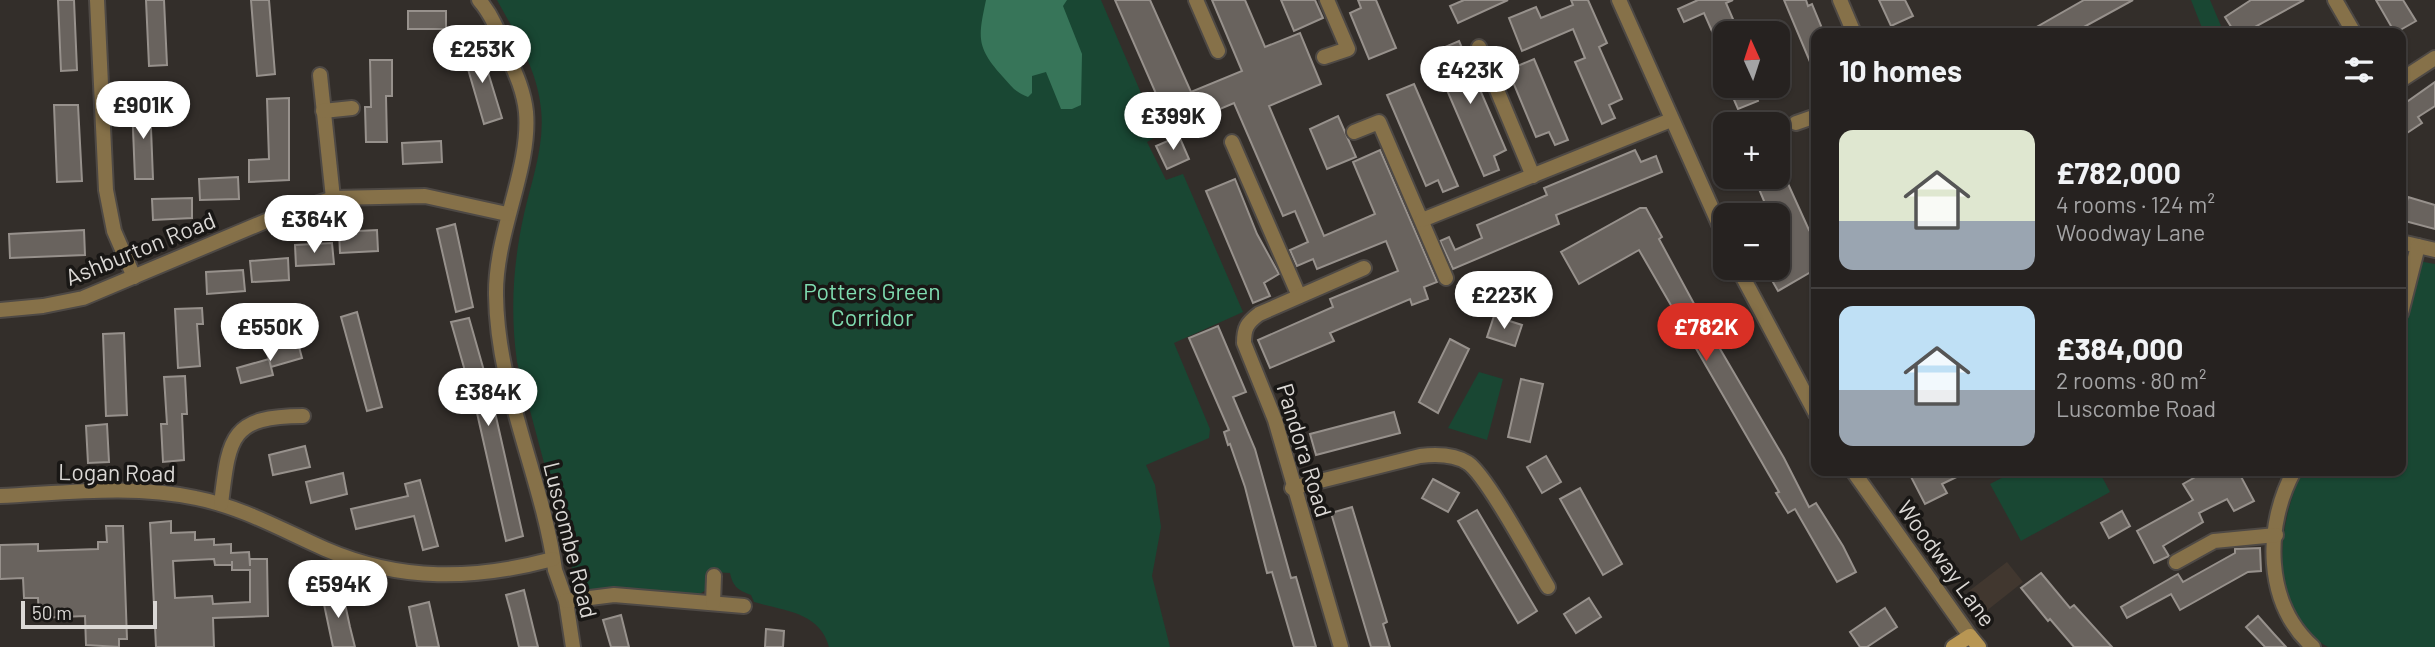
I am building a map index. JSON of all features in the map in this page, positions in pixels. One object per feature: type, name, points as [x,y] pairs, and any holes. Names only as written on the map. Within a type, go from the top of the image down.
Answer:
[{"type":"main road","points":[[1953,647],[1975,642]]},
{"type":"street","points":[[97,0],[106,190],[114,231],[134,276]]},
{"type":"street","name":"Luscombe Road","points":[[479,0],[496,26],[523,93],[526,111],[524,146],[507,214],[496,291],[499,343],[566,601],[573,647]]},
{"type":"street","points":[[1196,0],[1218,51]]},
{"type":"street","points":[[1324,57],[1348,49],[1327,0]]},
{"type":"street","points":[[1619,0],[1713,212]]},
{"type":"street","points":[[1840,0],[1852,28]]},
{"type":"street","points":[[2335,0],[2351,28]]},
{"type":"street","points":[[1479,47],[1533,176]]},
{"type":"street","points":[[2406,76],[2435,58]]},
{"type":"street","points":[[320,75],[333,198]]},
{"type":"street","points":[[323,111],[352,108]]},
{"type":"street","points":[[1796,123],[1811,118]]},
{"type":"street","points":[[1422,220],[1671,120]]},
{"type":"street","points":[[1354,132],[1380,122],[1446,278]]},
{"type":"street","points":[[1231,142],[1298,296]]},
{"type":"street","name":"Ashburton Road","points":[[0,310],[66,303],[266,221],[333,198],[425,196],[507,214]]},
{"type":"street","points":[[2406,243],[2435,250]]},
{"type":"street","points":[[2406,292],[2417,246]]},
{"type":"street","name":"Pandora Road","points":[[1341,647],[1292,488],[1275,420],[1244,343],[1244,335],[1247,323],[1259,314],[1364,268]]},
{"type":"street","points":[[1745,280],[1811,402]]},
{"type":"street","points":[[221,504],[227,458],[237,433],[254,421],[268,417],[303,416]]},
{"type":"street","points":[[1292,488],[1420,456],[1434,454],[1459,458],[1479,473],[1548,587]]},
{"type":"street","name":"Woodway Lane","points":[[1857,476],[1975,642]]},
{"type":"street","points":[[2292,476],[2280,505],[2275,573],[2278,593],[2290,620],[2313,647]]},
{"type":"street","name":"Logan Road","points":[[0,496],[148,491],[221,504],[357,562],[390,571],[460,576],[553,559]]},
{"type":"street","points":[[2176,562],[2214,541],[2276,535]]},
{"type":"street","points":[[713,603],[714,576]]},
{"type":"street","points":[[566,601],[614,595],[744,606]]},
{"type":"shaded area","points":[[2007,562],[2023,582],[1985,612],[1969,591]]},
{"type":"green space","name":"Potters Green Corridor","points":[[497,0],[1101,0],[1159,135],[1147,142],[1166,180],[1183,174],[1243,312],[1174,343],[1210,429],[1209,438],[1146,465],[1155,485],[1161,527],[1152,576],[1170,647],[829,647],[818,626],[800,615],[754,602],[751,595],[739,590],[730,573],[714,572],[706,590],[698,595],[582,591],[577,586],[517,362],[513,306],[515,269],[542,122],[539,95],[531,67]]},
{"type":"green space","points":[[986,0],[1067,0],[1063,6],[1082,54],[1081,105],[1072,109],[1061,109],[1046,72],[1032,76],[1032,93],[1028,97],[1017,91],[994,67],[981,42],[981,24]]},
{"type":"green space","points":[[2191,0],[2210,0],[2222,28],[2202,28]]},
{"type":"green space","points":[[2406,259],[2435,264],[2435,647],[2328,647],[2308,631],[2294,612],[2286,590],[2282,566],[2287,516],[2300,476],[2406,476]]},
{"type":"green space","points":[[1479,372],[1503,379],[1487,440],[1448,428]]},
{"type":"green space","points":[[2005,476],[2102,476],[2110,492],[2021,541],[1990,484]]},
{"type":"building","points":[[58,0],[74,0],[77,70],[61,71]]},
{"type":"building","points":[[146,0],[164,0],[167,65],[149,66]]},
{"type":"building","points":[[251,0],[269,0],[275,74],[257,76]]},
{"type":"building","points":[[1115,0],[1150,0],[1191,92],[1242,71],[1212,0],[1245,0],[1265,47],[1300,33],[1321,84],[1269,106],[1324,236],[1375,214],[1353,162],[1380,150],[1437,282],[1424,287],[1428,299],[1412,305],[1410,299],[1330,333],[1334,341],[1270,368],[1258,340],[1333,307],[1330,299],[1398,271],[1386,241],[1317,269],[1313,259],[1297,266],[1290,250],[1308,242],[1295,211],[1283,216],[1234,103],[1163,133],[1153,109],[1161,105]]},
{"type":"building","points":[[1281,0],[1315,0],[1323,18],[1294,31]]},
{"type":"building","points":[[1358,0],[1376,0],[1396,48],[1369,59],[1350,13],[1361,8]]},
{"type":"building","points":[[1464,0],[1508,0],[1458,23],[1450,6]]},
{"type":"building","points":[[1571,0],[1588,0],[1607,43],[1599,47],[1622,99],[1609,105],[1615,118],[1602,124],[1575,62],[1585,58],[1573,29],[1522,51],[1509,18],[1536,7],[1541,18],[1573,5]]},
{"type":"building","points":[[1698,0],[1733,0],[1726,3],[1734,21],[1713,21],[1713,33],[1704,13],[1684,22],[1678,9]]},
{"type":"building","points":[[1784,0],[1806,0],[1808,6],[1812,4],[1822,28],[1811,28],[1811,64]]},
{"type":"building","points":[[1879,0],[1905,0],[1913,16],[1891,26]]},
{"type":"building","points":[[2084,0],[2133,0],[2082,28],[2035,28]]},
{"type":"building","points":[[2251,0],[2304,0],[2253,28],[2232,28],[2225,17]]},
{"type":"building","points":[[2376,0],[2403,0],[2416,21],[2404,28],[2392,28]]},
{"type":"building","points":[[408,11],[446,11],[446,29],[408,29]]},
{"type":"building","points":[[1459,41],[1506,150],[1494,156],[1499,170],[1484,176],[1431,53]]},
{"type":"building","points":[[480,46],[502,118],[484,124],[463,52]]},
{"type":"building","points":[[1534,59],[1568,140],[1555,145],[1549,132],[1536,137],[1508,70]]},
{"type":"building","points":[[370,60],[392,60],[392,96],[386,96],[387,142],[366,142],[365,107],[371,107]]},
{"type":"building","points":[[2435,82],[2435,106],[2418,117],[2422,123],[2406,134],[2406,102]]},
{"type":"building","points":[[1414,84],[1458,186],[1443,192],[1438,180],[1426,186],[1387,95]]},
{"type":"building","points":[[289,98],[289,180],[249,182],[249,160],[269,159],[267,99]]},
{"type":"building","points":[[1733,98],[1757,98],[1758,101],[1738,109]]},
{"type":"building","points":[[150,103],[153,179],[135,179],[132,104]]},
{"type":"building","points":[[54,105],[78,105],[82,181],[57,182]]},
{"type":"building","points":[[1338,116],[1356,157],[1327,169],[1310,129]]},
{"type":"building","points":[[1179,136],[1189,159],[1167,169],[1156,146]]},
{"type":"building","points":[[441,141],[442,162],[403,164],[402,143]]},
{"type":"building","points":[[1635,150],[1641,162],[1656,156],[1662,172],[1556,215],[1559,224],[1453,269],[1440,241],[1449,237],[1455,250],[1482,238],[1477,225],[1547,195],[1544,188]]},
{"type":"building","points":[[238,177],[239,199],[200,200],[199,179]]},
{"type":"building","points":[[1235,179],[1257,234],[1279,274],[1264,283],[1270,296],[1253,303],[1206,191]]},
{"type":"building","points":[[1790,188],[1809,230],[1811,229],[1811,272],[1778,291],[1772,280],[1790,280],[1790,203],[1765,203],[1759,189]]},
{"type":"building","points":[[2408,197],[2435,205],[2435,229],[2406,221]]},
{"type":"building","points":[[192,198],[192,218],[153,220],[152,199]]},
{"type":"building","points":[[1640,208],[1646,208],[1662,237],[1659,239],[1699,313],[1784,458],[1809,507],[1816,503],[1856,572],[1837,582],[1795,509],[1788,513],[1776,493],[1779,492],[1639,250],[1579,284],[1561,252]]},
{"type":"building","points":[[455,224],[473,307],[456,312],[437,229]]},
{"type":"building","points":[[84,230],[85,255],[10,258],[9,234]]},
{"type":"building","points":[[377,230],[378,251],[340,253],[339,232]]},
{"type":"building","points":[[332,243],[334,264],[296,266],[295,245]]},
{"type":"building","points":[[288,258],[289,280],[252,282],[250,261]]},
{"type":"building","points":[[243,270],[245,291],[207,294],[206,272]]},
{"type":"building","points":[[202,308],[203,324],[197,324],[200,366],[178,368],[175,309]]},
{"type":"building","points":[[357,312],[382,407],[367,411],[341,317]]},
{"type":"building","points":[[1494,316],[1522,325],[1515,346],[1487,337]]},
{"type":"building","points":[[469,318],[492,399],[523,536],[506,541],[477,413],[451,322]]},
{"type":"building","points":[[1218,326],[1246,392],[1233,397],[1255,449],[1291,578],[1296,577],[1316,647],[1294,647],[1272,572],[1267,573],[1245,487],[1224,432],[1229,430],[1189,338]]},
{"type":"building","points":[[124,333],[127,415],[106,416],[103,334]]},
{"type":"building","points":[[1450,339],[1469,349],[1438,413],[1419,402]]},
{"type":"building","points":[[298,343],[302,358],[271,367],[273,375],[241,383],[237,368],[269,359],[266,351]]},
{"type":"building","points":[[185,376],[187,414],[182,414],[184,460],[163,462],[161,424],[167,424],[164,377]]},
{"type":"building","points":[[1521,379],[1543,384],[1530,442],[1508,437]]},
{"type":"building","points":[[1394,412],[1400,433],[1316,455],[1310,434]]},
{"type":"building","points":[[107,424],[109,462],[88,463],[86,426]]},
{"type":"building","points":[[305,446],[310,467],[273,475],[269,455]]},
{"type":"building","points":[[1546,456],[1561,482],[1542,493],[1527,467]]},
{"type":"building","points":[[343,473],[347,494],[311,503],[306,482]]},
{"type":"building","points":[[1911,476],[1959,476],[1942,484],[1947,493],[1925,504]]},
{"type":"building","points":[[2197,476],[2241,476],[2254,501],[2234,511],[2227,499],[2199,513],[2203,522],[2163,546],[2169,556],[2154,563],[2137,531],[2193,500],[2183,484]]},
{"type":"building","points":[[1433,479],[1459,493],[1448,512],[1422,498]]},
{"type":"building","points":[[420,480],[438,546],[423,550],[414,516],[356,529],[351,509],[408,496],[405,484]]},
{"type":"building","points":[[1580,488],[1622,564],[1603,575],[1560,499]]},
{"type":"building","points":[[1352,507],[1387,622],[1383,624],[1390,647],[1371,647],[1331,513]]},
{"type":"building","points":[[1477,510],[1537,611],[1518,623],[1458,521]]},
{"type":"building","points":[[2122,511],[2130,526],[2109,538],[2101,523]]},
{"type":"building","points":[[171,521],[171,533],[195,532],[195,540],[214,539],[214,545],[231,544],[231,553],[249,552],[250,566],[250,559],[267,559],[268,616],[213,618],[214,647],[156,647],[150,523]],"holes":[[[214,559],[215,565],[232,565],[232,570],[250,570],[250,602],[213,604],[212,596],[175,598],[173,561]]]},
{"type":"building","points":[[106,526],[123,526],[127,639],[119,639],[119,647],[86,645],[85,616],[39,618],[38,598],[24,598],[23,578],[0,579],[0,545],[38,544],[38,551],[98,549],[98,542],[107,542]]},
{"type":"building","points":[[2260,548],[2261,571],[2248,572],[2180,610],[2171,594],[2127,618],[2121,607],[2178,574],[2183,582],[2235,553],[2235,549]]},
{"type":"building","points":[[2041,573],[2070,608],[2074,605],[2112,647],[2074,647],[2050,619],[2048,621],[2021,588]]},
{"type":"building","points":[[342,590],[355,647],[333,647],[322,595]]},
{"type":"building","points":[[524,590],[538,647],[519,647],[506,595]]},
{"type":"building","points":[[1589,598],[1601,617],[1576,633],[1564,614]]},
{"type":"building","points":[[429,602],[439,647],[417,647],[409,607]]},
{"type":"building","points":[[1885,608],[1897,627],[1867,647],[1860,647],[1850,632]]},
{"type":"building","points":[[621,615],[629,647],[611,647],[603,620]]},
{"type":"building","points":[[2258,616],[2286,647],[2265,647],[2246,627]]},
{"type":"building","points":[[766,629],[784,631],[783,647],[765,647]]}]
